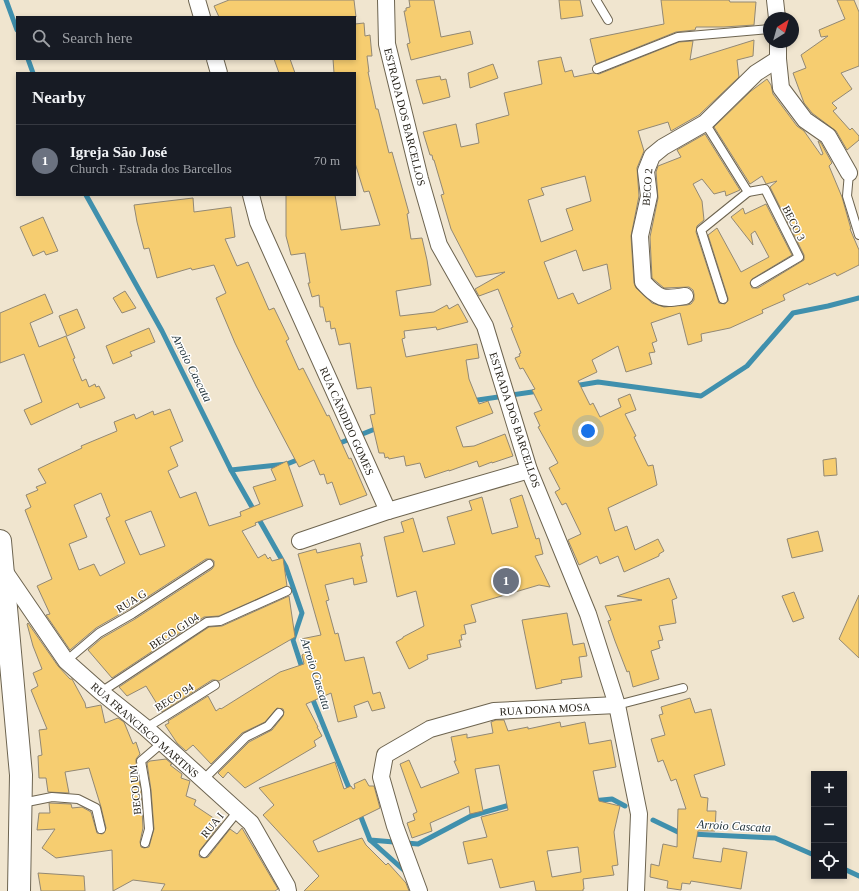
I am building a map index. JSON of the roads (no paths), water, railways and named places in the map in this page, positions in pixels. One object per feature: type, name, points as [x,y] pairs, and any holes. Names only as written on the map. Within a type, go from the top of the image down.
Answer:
[{"type":"main road","points":[[0,541],[21,774],[19,891]]},
{"type":"street","points":[[197,0],[202,16]]},
{"type":"street","name":"ESTRADA DOS BARCELLOS","points":[[386,0],[386,44],[420,179],[439,244],[485,326],[529,470],[588,614],[617,705],[639,814],[636,891]]},
{"type":"street","points":[[775,0],[776,12]]},
{"type":"street","points":[[778,48],[781,88],[806,120],[828,136],[849,173]]},
{"type":"street","name":"BECO 2","points":[[685,296],[667,299],[653,292],[643,282],[640,236],[649,196],[646,171],[652,156],[663,146],[704,123],[756,73],[778,59]]},
{"type":"street","points":[[215,60],[219,72]]},
{"type":"street","name":"RUA CÂNDIDO GOMES","points":[[251,196],[258,222],[388,511]]},
{"type":"street","points":[[300,541],[388,511],[529,470]]},
{"type":"street","name":"RUA FRANCISCO MARTINS","points":[[2,567],[66,661],[101,692],[146,728],[251,823],[289,889]]},
{"type":"street","name":"RUA DONA MOSA","points":[[420,891],[395,826],[380,777],[385,755],[430,729],[494,711],[617,705]]},
{"type":"lane","points":[[596,0],[608,20]]},
{"type":"lane","points":[[597,69],[678,37],[763,30]]},
{"type":"lane","points":[[704,123],[748,192],[700,230],[723,299]]},
{"type":"lane","points":[[849,173],[847,196],[859,235]]},
{"type":"lane","name":"BECO 3","points":[[748,192],[765,189],[799,257],[755,283]]},
{"type":"lane","name":"RUA G","points":[[66,661],[99,633],[132,614],[209,564]]},
{"type":"lane","name":"BECO G104","points":[[101,692],[207,622],[220,620],[286,591]]},
{"type":"lane","name":"BECO 94","points":[[146,728],[215,685]]},
{"type":"lane","points":[[617,705],[683,688]]},
{"type":"lane","points":[[203,780],[246,737],[268,726],[279,712]]},
{"type":"lane","name":"BECO UM","points":[[145,843],[149,828],[146,790],[141,761],[162,743]]},
{"type":"lane","points":[[21,803],[52,797],[78,799],[96,808],[101,829]]},
{"type":"lane","name":"RUA I","points":[[204,853],[238,811]]},
{"type":"waterway","name":"Arroio Cascata","points":[[6,0],[16,27]]},
{"type":"waterway","name":"Arroio Cascata","points":[[28,60],[33,72]]},
{"type":"waterway","name":"Arroio Cascata","points":[[87,196],[162,331],[231,470],[286,567],[302,613],[293,640],[303,671]]},
{"type":"waterway","points":[[574,386],[598,382],[701,396],[747,366],[793,313],[859,298]]},
{"type":"waterway","points":[[471,401],[539,391]]},
{"type":"waterway","points":[[335,445],[380,427]]},
{"type":"waterway","points":[[231,470],[287,464],[302,458]]},
{"type":"waterway","name":"Arroio Cascata","points":[[311,695],[351,793]]},
{"type":"waterway","name":"Arroio Cascata","points":[[592,801],[612,799],[625,806]]},
{"type":"waterway","name":"Arroio Cascata","points":[[359,812],[370,840],[418,844],[471,816],[513,804]]},
{"type":"waterway","name":"Arroio Cascata","points":[[653,820],[683,834]]},
{"type":"waterway","name":"Arroio Cascata","points":[[691,834],[775,838],[811,854]]},
{"type":"waterway","points":[[370,840],[407,873]]},
{"type":"waterway","name":"Arroio Cascata","points":[[847,870],[859,876]]},
{"type":"place","name":"Igreja São José","points":[[506,581]]}]
